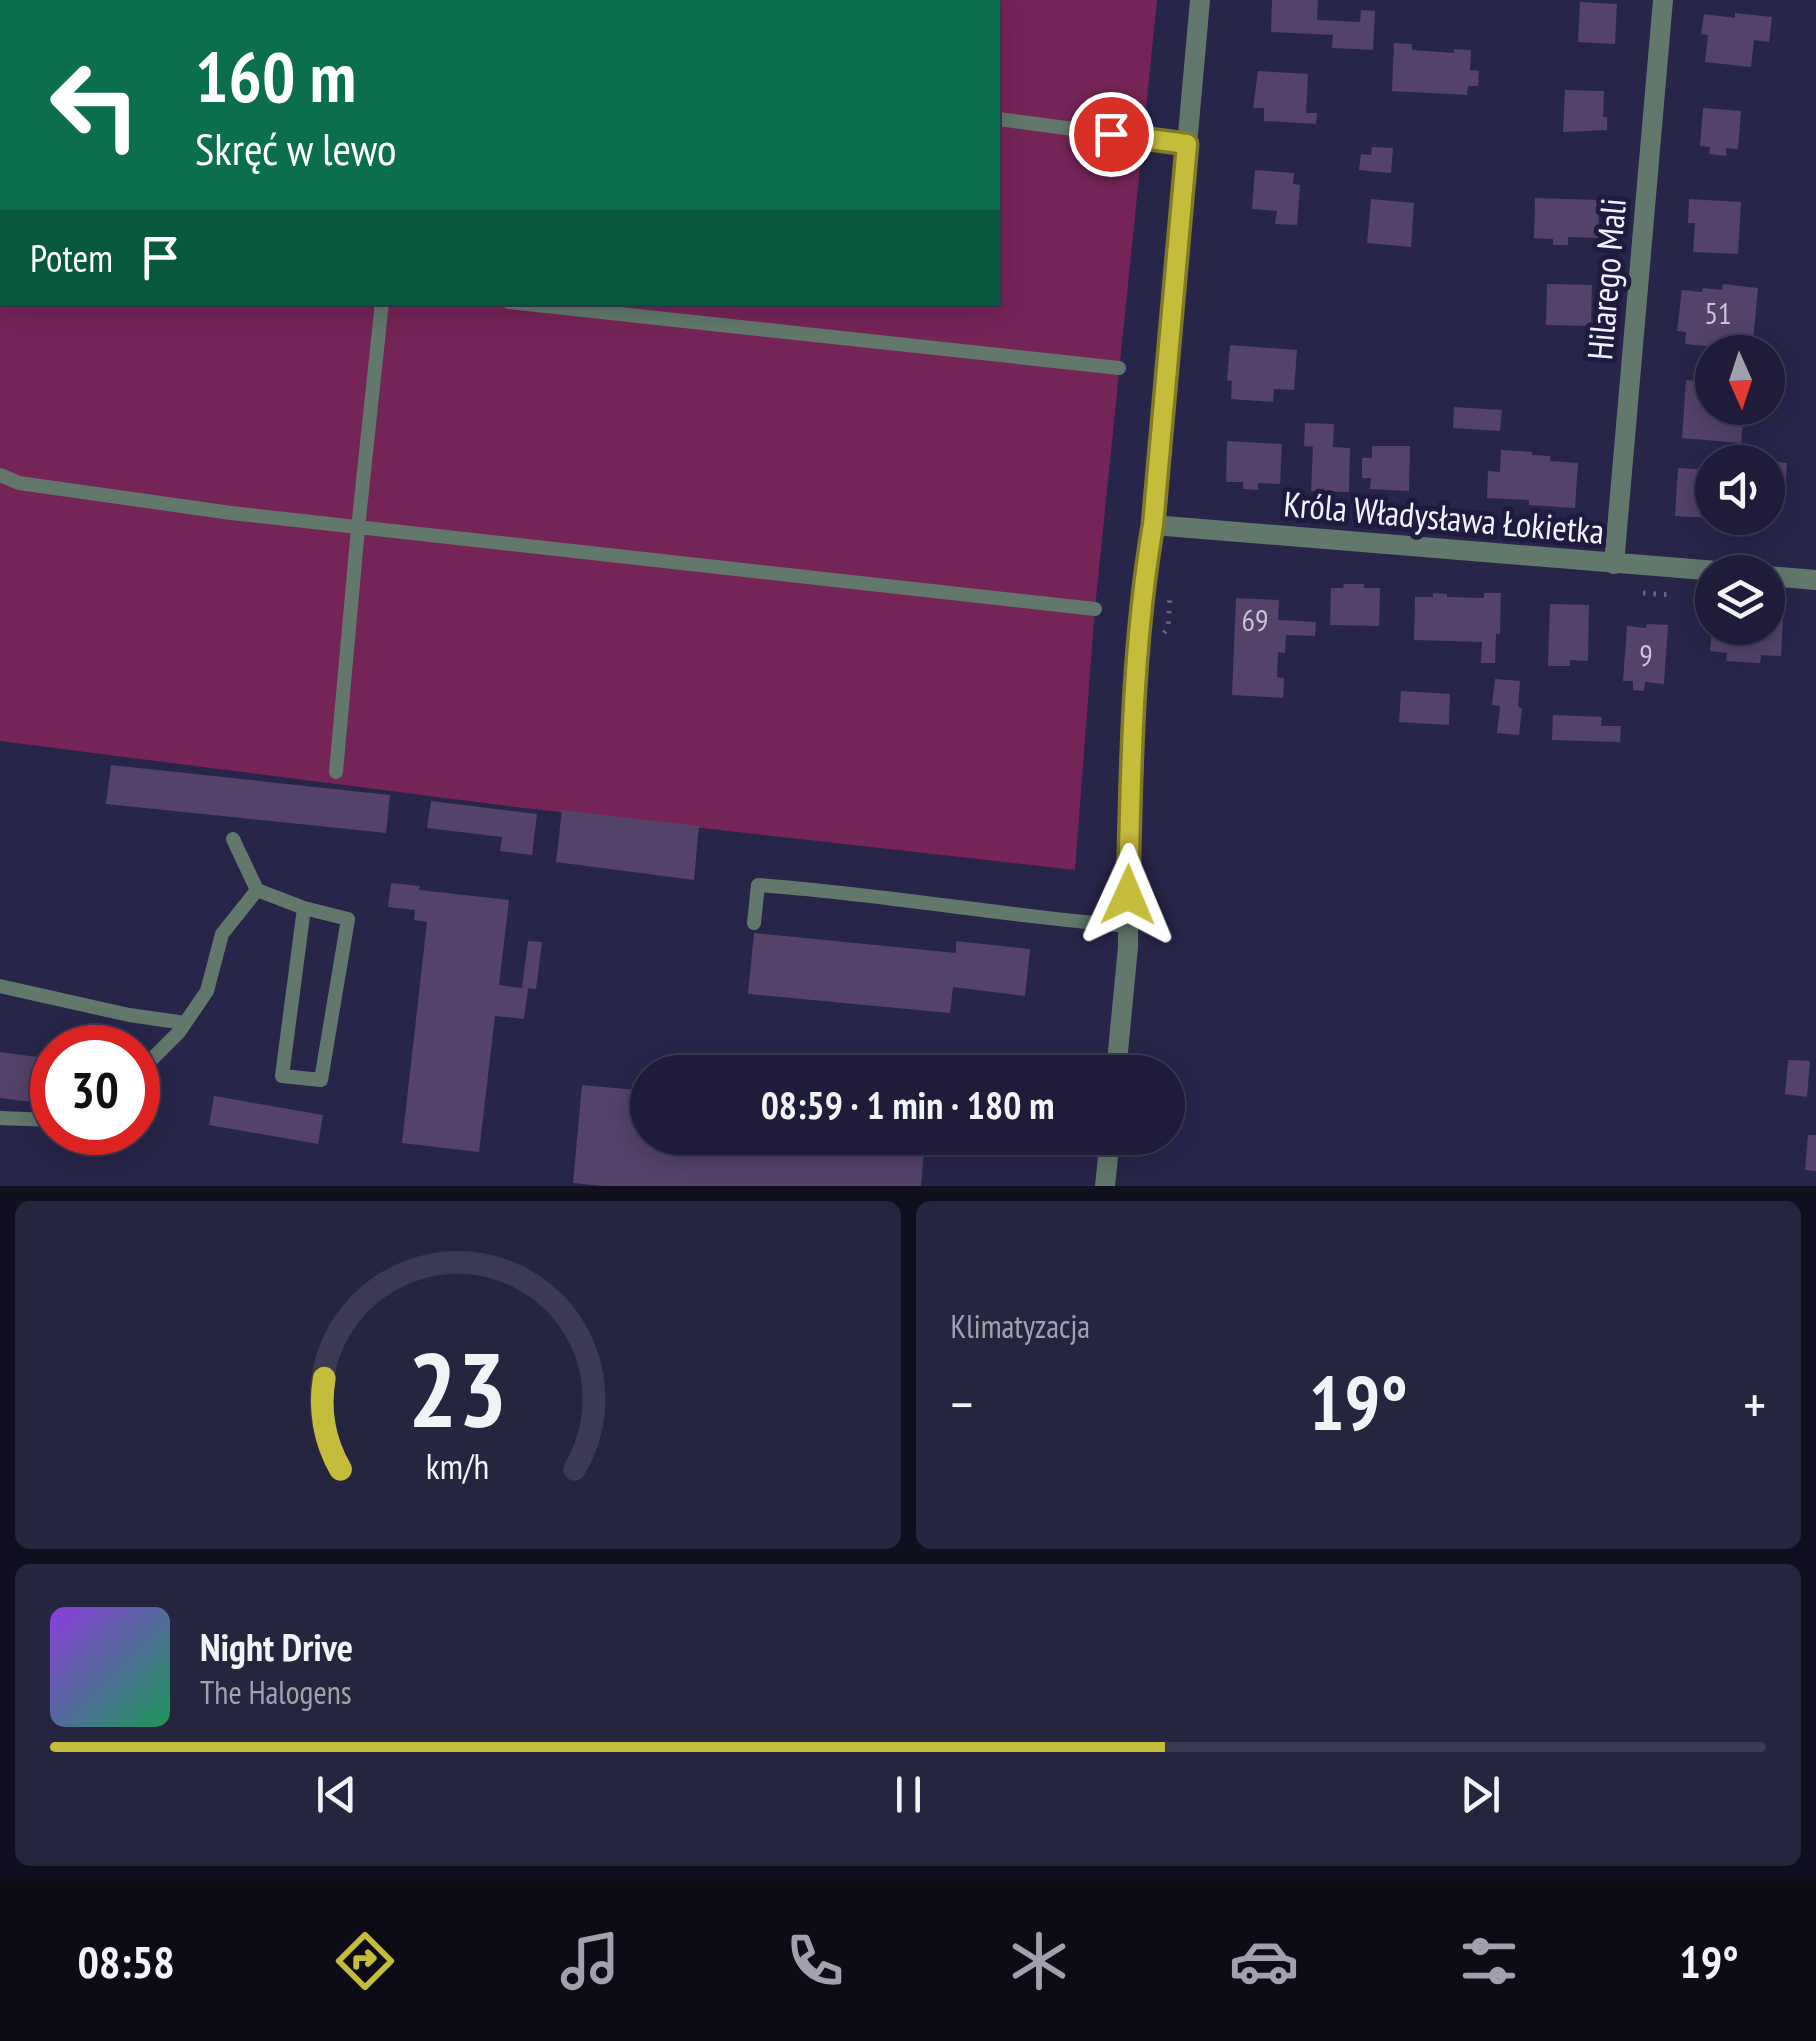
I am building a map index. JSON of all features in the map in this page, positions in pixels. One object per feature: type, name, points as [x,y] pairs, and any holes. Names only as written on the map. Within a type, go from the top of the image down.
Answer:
[{"type":"street","points":[[1117,1055],[1128,926],[1135,674],[1142,587],[1153,525],[1200,0]]},
{"type":"street","name":"Hilarego Mali","points":[[1614,564],[1662,0]]},
{"type":"street","name":"Króla Władysława Łokietka","points":[[1153,525],[1695,570]]},
{"type":"street","points":[[1785,577],[1816,580]]},
{"type":"street","points":[[1105,1186],[1108,1155]]},
{"type":"lane","points":[[1000,120],[1187,144]]},
{"type":"lane","points":[[336,772],[382,305]]},
{"type":"lane","points":[[537,305],[1119,368]]},
{"type":"lane","points":[[0,474],[19,483],[94,496],[1094,608]]},
{"type":"lane","points":[[233,839],[256,890],[348,919],[321,1080],[282,1076],[304,908]]},
{"type":"lane","points":[[754,922],[758,885],[1128,926]]},
{"type":"lane","points":[[160,1050],[208,991],[222,934],[256,890]]},
{"type":"lane","points":[[0,986],[129,1015],[185,1023]]},
{"type":"lane","points":[[0,1118],[30,1119]]},
{"type":"path","points":[[1633,592],[1669,596],[1679,591]]},
{"type":"path","points":[[1159,643],[1168,628],[1170,593]]},
{"type":"shaded area","points":[[1000,0],[1157,0],[1095,608],[1075,870],[524,808],[0,741],[0,305],[1000,305]]},
{"type":"building","points":[[1272,0],[1318,0],[1317,20],[1360,22],[1361,10],[1375,11],[1373,50],[1332,48],[1333,35],[1271,32]]},
{"type":"building","points":[[1580,2],[1617,4],[1615,44],[1578,42]]},
{"type":"building","points":[[1735,13],[1772,17],[1769,42],[1754,40],[1751,67],[1705,62],[1708,35],[1701,34],[1704,14],[1735,18]]},
{"type":"building","points":[[1394,43],[1412,44],[1412,50],[1471,50],[1470,70],[1479,71],[1478,86],[1468,86],[1467,95],[1392,91]]},
{"type":"building","points":[[1258,71],[1308,74],[1306,113],[1317,113],[1316,124],[1264,121],[1264,108],[1253,108]]},
{"type":"building","points":[[1565,90],[1604,91],[1607,130],[1563,132]]},
{"type":"building","points":[[1703,108],[1741,111],[1738,149],[1726,148],[1726,156],[1709,154],[1710,147],[1700,146]]},
{"type":"building","points":[[1372,147],[1393,148],[1391,173],[1359,170],[1361,154],[1371,155]]},
{"type":"building","points":[[1255,170],[1294,173],[1293,184],[1300,185],[1297,225],[1275,224],[1277,211],[1252,209]]},
{"type":"building","points":[[1535,198],[1599,200],[1598,238],[1568,237],[1568,245],[1553,245],[1553,239],[1534,238]]},
{"type":"building","points":[[1371,199],[1414,203],[1411,247],[1367,243]]},
{"type":"building","points":[[1689,199],[1741,202],[1738,254],[1693,252],[1695,223],[1688,223]]},
{"type":"building","points":[[1547,284],[1592,285],[1591,326],[1546,325]]},
{"type":"building","points":[[1723,284],[1758,288],[1754,335],[1695,335],[1695,345],[1685,344],[1686,332],[1677,331],[1682,290],[1722,290]]},
{"type":"building","points":[[1230,345],[1297,350],[1294,390],[1274,389],[1273,402],[1231,399],[1232,381],[1227,380]]},
{"type":"building","points":[[1686,380],[1695,381],[1695,425],[1743,425],[1741,443],[1682,438]]},
{"type":"building","points":[[1454,407],[1502,410],[1500,431],[1453,428]]},
{"type":"building","points":[[1305,423],[1334,424],[1333,447],[1350,448],[1349,492],[1311,491],[1313,447],[1304,446]]},
{"type":"building","points":[[1227,441],[1282,444],[1280,484],[1258,483],[1258,490],[1243,489],[1243,482],[1226,482]]},
{"type":"building","points":[[1372,446],[1410,446],[1409,491],[1370,489],[1371,478],[1362,478],[1362,458],[1372,458]]},
{"type":"building","points":[[1501,450],[1532,452],[1550,456],[1550,461],[1578,463],[1575,508],[1487,498],[1488,471],[1500,472]]},
{"type":"building","points":[[1678,468],[1695,469],[1695,517],[1675,516]]},
{"type":"building","points":[[1344,584],[1380,588],[1379,626],[1330,625],[1331,588],[1343,588]]},
{"type":"building","points":[[1433,593],[1484,598],[1484,593],[1501,593],[1495,663],[1481,663],[1482,642],[1414,640],[1415,597],[1433,597]]},
{"type":"building","points":[[1236,598],[1279,600],[1278,620],[1316,622],[1315,636],[1286,635],[1285,653],[1278,652],[1277,677],[1284,678],[1283,698],[1232,695]]},
{"type":"building","points":[[1550,604],[1589,605],[1588,661],[1570,660],[1570,666],[1548,666]]},
{"type":"building","points":[[1647,624],[1668,625],[1664,684],[1645,682],[1644,691],[1633,690],[1633,681],[1623,681],[1627,626],[1646,628]]},
{"type":"building","points":[[1711,645],[1782,645],[1781,656],[1761,655],[1760,663],[1726,661],[1727,653],[1710,651]]},
{"type":"building","points":[[1495,679],[1520,681],[1519,735],[1497,733],[1500,706],[1492,705]]},
{"type":"building","points":[[1401,691],[1450,694],[1449,725],[1399,722]]},
{"type":"building","points":[[1553,715],[1602,717],[1601,726],[1621,726],[1620,742],[1552,740]]},
{"type":"building","points":[[111,765],[390,795],[386,833],[106,804]]},
{"type":"building","points":[[431,801],[537,814],[532,855],[500,851],[502,837],[427,828]]},
{"type":"building","points":[[562,810],[699,826],[694,880],[556,862]]},
{"type":"building","points":[[391,883],[509,900],[499,985],[522,988],[528,941],[542,942],[536,989],[528,988],[524,1019],[495,1016],[479,1152],[402,1143],[427,922],[414,920],[415,910],[388,907]]},
{"type":"building","points":[[754,933],[956,953],[956,941],[1030,949],[1025,996],[953,987],[950,1013],[748,994]]},
{"type":"building","points":[[0,1052],[30,1056],[30,1102],[0,1098]]},
{"type":"building","points":[[1788,1060],[1810,1061],[1807,1097],[1785,1094]]},
{"type":"building","points":[[582,1085],[630,1089],[630,1155],[924,1155],[921,1186],[573,1183]]},
{"type":"building","points":[[214,1096],[323,1115],[318,1144],[209,1125]]},
{"type":"building","points":[[1808,1135],[1816,1135],[1816,1171],[1805,1170]]},
{"type":"route","points":[[1111,134],[1187,144],[1153,525],[1142,587],[1136,663],[1128,895]]}]
